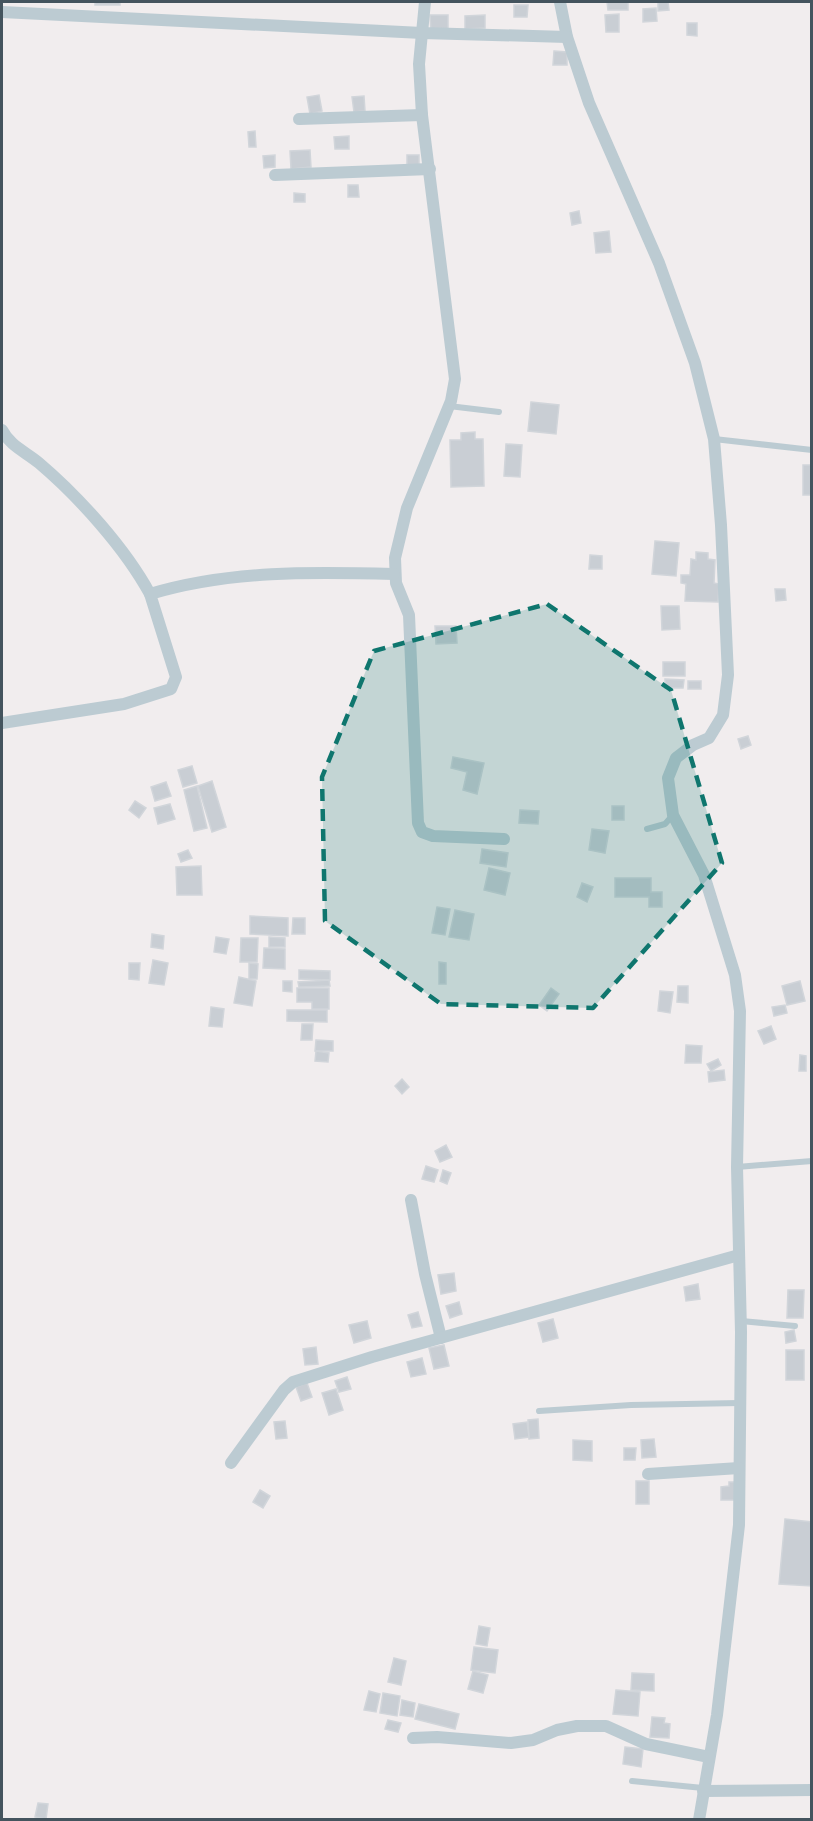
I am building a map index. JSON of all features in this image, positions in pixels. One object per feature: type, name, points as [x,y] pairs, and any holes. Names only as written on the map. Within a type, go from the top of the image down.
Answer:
[{"type":"street","points":[[425,2],[419,64],[422,115],[455,379],[449,406],[407,508],[395,558],[394,574],[409,615],[418,823],[422,832],[433,836],[504,839]]},
{"type":"street","points":[[560,2],[567,37],[589,103],[659,263],[695,363],[714,438],[722,525],[728,675],[723,715],[709,738],[693,744],[676,758],[668,777],[673,815],[704,875],[738,991],[737,1167],[741,1321],[739,1525],[710,1757],[699,1820]]},
{"type":"street","points":[[2,12],[422,33],[567,37]]},
{"type":"street","points":[[299,119],[422,115]]},
{"type":"street","points":[[275,175],[430,169]]},
{"type":"street","points":[[2,430],[10,442],[39,463],[105,530],[136,568],[150,594],[176,677],[171,689],[124,705],[2,723]]},
{"type":"street","points":[[150,594],[203,580],[247,575],[301,572],[394,574]]},
{"type":"street","points":[[411,1200],[424,1274],[441,1338]]},
{"type":"street","points":[[231,1463],[284,1390],[293,1382],[441,1338],[739,1256]]},
{"type":"street","points":[[648,1474],[740,1468]]},
{"type":"street","points":[[413,1738],[437,1737],[511,1743],[532,1740],[557,1730],[577,1726],[606,1726],[645,1744],[710,1757]]},
{"type":"street","points":[[703,1789],[812,1790]]},
{"type":"lane","points":[[449,406],[499,412]]},
{"type":"lane","points":[[714,438],[812,450]]},
{"type":"lane","points":[[647,829],[665,824],[673,815]]},
{"type":"lane","points":[[737,1167],[812,1161]]},
{"type":"lane","points":[[741,1321],[795,1326]]},
{"type":"lane","points":[[538,1411],[631,1405],[740,1403]]},
{"type":"lane","points":[[632,1781],[703,1789]]},
{"type":"highlighted area","points":[[547,604],[671,690],[722,863],[593,1008],[441,1004],[325,921],[322,777],[374,651]]},
{"type":"building","points":[[95,2],[120,2],[120,5],[95,5]]},
{"type":"building","points":[[607,2],[628,2],[628,10],[608,10]]},
{"type":"building","points":[[658,2],[668,2],[669,10],[658,11]]},
{"type":"building","points":[[514,5],[528,5],[527,17],[514,17]]},
{"type":"building","points":[[656,8],[657,21],[643,22],[643,9]]},
{"type":"building","points":[[619,14],[619,32],[606,32],[605,15]]},
{"type":"building","points":[[430,15],[448,15],[448,32],[431,32]]},
{"type":"building","points":[[485,15],[485,28],[465,29],[465,16]]},
{"type":"building","points":[[687,23],[697,23],[697,36],[687,35]]},
{"type":"building","points":[[554,51],[567,52],[567,65],[553,65]]},
{"type":"building","points":[[319,95],[322,111],[310,114],[307,97]]},
{"type":"building","points":[[364,96],[365,111],[354,112],[352,97]]},
{"type":"building","points":[[255,131],[256,147],[249,147],[248,132]]},
{"type":"building","points":[[349,136],[349,149],[335,149],[334,137]]},
{"type":"building","points":[[310,150],[311,167],[291,169],[290,151]]},
{"type":"building","points":[[275,155],[275,167],[264,168],[263,156]]},
{"type":"building","points":[[407,155],[419,155],[419,165],[407,165]]},
{"type":"building","points":[[348,185],[358,185],[359,197],[348,197]]},
{"type":"building","points":[[294,193],[305,194],[305,202],[294,202]]},
{"type":"building","points":[[579,211],[581,223],[572,225],[570,213]]},
{"type":"building","points":[[609,231],[611,252],[596,253],[594,233]]},
{"type":"building","points":[[531,402],[559,405],[556,434],[528,431]]},
{"type":"building","points":[[475,432],[475,439],[483,439],[484,486],[451,487],[450,440],[461,440],[461,433]]},
{"type":"building","points":[[506,444],[522,445],[520,477],[504,476]]},
{"type":"building","points":[[803,465],[812,465],[812,495],[803,495]]},
{"type":"building","points":[[655,541],[679,543],[676,576],[652,574]]},
{"type":"building","points":[[696,552],[708,553],[708,559],[715,560],[714,583],[719,584],[718,602],[685,601],[686,584],[681,583],[681,575],[690,575],[691,559],[696,560]]},
{"type":"building","points":[[590,555],[602,556],[602,569],[589,569]]},
{"type":"building","points":[[775,589],[785,589],[786,600],[776,601]]},
{"type":"building","points":[[661,606],[679,606],[680,629],[662,630]]},
{"type":"building","points":[[435,626],[456,626],[457,643],[436,644]]},
{"type":"building","points":[[663,662],[685,662],[685,676],[663,676]]},
{"type":"building","points":[[665,679],[684,680],[683,688],[665,688]]},
{"type":"building","points":[[688,681],[701,681],[701,689],[688,689]]},
{"type":"building","points":[[748,736],[751,745],[741,749],[738,739]]},
{"type":"building","points":[[453,757],[484,763],[477,794],[463,790],[467,772],[451,768]]},
{"type":"building","points":[[192,766],[197,783],[183,787],[178,770]]},
{"type":"building","points":[[212,781],[226,827],[212,832],[198,786]]},
{"type":"building","points":[[166,782],[171,796],[155,801],[151,787]]},
{"type":"building","points":[[197,786],[207,828],[194,831],[184,790]]},
{"type":"building","points":[[135,801],[146,808],[139,818],[129,810]]},
{"type":"building","points":[[170,804],[175,819],[158,824],[154,808]]},
{"type":"building","points":[[612,806],[624,806],[624,820],[612,820]]},
{"type":"building","points":[[520,810],[539,811],[538,824],[519,823]]},
{"type":"building","points":[[592,829],[609,831],[605,853],[589,850]]},
{"type":"building","points":[[482,849],[508,853],[506,867],[480,863]]},
{"type":"building","points":[[188,850],[192,858],[181,862],[178,854]]},
{"type":"building","points":[[201,866],[202,895],[177,895],[176,867]]},
{"type":"building","points":[[489,868],[510,873],[505,895],[484,890]]},
{"type":"building","points":[[615,878],[651,878],[651,892],[662,892],[662,907],[649,907],[649,897],[615,897]]},
{"type":"building","points":[[582,883],[593,887],[587,902],[577,897]]},
{"type":"building","points":[[437,907],[450,909],[445,935],[432,933]]},
{"type":"building","points":[[455,910],[474,914],[469,940],[449,937]]},
{"type":"building","points":[[250,916],[288,918],[288,936],[250,934]]},
{"type":"building","points":[[293,918],[305,918],[305,934],[292,934]]},
{"type":"building","points":[[152,934],[164,936],[163,949],[151,947]]},
{"type":"building","points":[[216,937],[229,939],[226,954],[214,952]]},
{"type":"building","points":[[269,937],[285,938],[285,947],[269,947]]},
{"type":"building","points":[[241,938],[258,938],[257,962],[240,962]]},
{"type":"building","points":[[264,948],[285,949],[285,969],[263,968]]},
{"type":"building","points":[[153,960],[168,963],[164,985],[149,983]]},
{"type":"building","points":[[439,962],[446,963],[446,984],[439,984]]},
{"type":"building","points":[[129,963],[140,963],[139,980],[129,979]]},
{"type":"building","points":[[249,963],[258,964],[257,979],[249,979]]},
{"type":"building","points":[[299,970],[330,971],[330,980],[299,979]]},
{"type":"building","points":[[239,977],[256,981],[252,1006],[234,1003]]},
{"type":"building","points":[[329,980],[330,986],[299,987],[298,982]]},
{"type":"building","points":[[283,981],[292,981],[292,992],[283,991]]},
{"type":"building","points":[[800,981],[805,1001],[787,1005],[782,986]]},
{"type":"building","points":[[678,986],[688,986],[688,1003],[677,1002]]},
{"type":"building","points":[[297,988],[329,988],[329,1009],[312,1009],[312,1002],[297,1002]]},
{"type":"building","points":[[551,988],[559,994],[547,1011],[539,1005]]},
{"type":"building","points":[[660,991],[673,992],[670,1013],[658,1011]]},
{"type":"building","points":[[785,1005],[787,1013],[774,1016],[772,1007]]},
{"type":"building","points":[[211,1007],[224,1009],[222,1027],[209,1026]]},
{"type":"building","points":[[287,1010],[327,1010],[327,1022],[287,1021]]},
{"type":"building","points":[[302,1024],[313,1024],[312,1040],[301,1040]]},
{"type":"building","points":[[771,1026],[776,1039],[764,1044],[758,1031]]},
{"type":"building","points":[[316,1040],[333,1041],[333,1051],[315,1051]]},
{"type":"building","points":[[686,1045],[702,1046],[701,1063],[685,1063]]},
{"type":"building","points":[[316,1051],[329,1053],[328,1062],[315,1061]]},
{"type":"building","points":[[800,1055],[806,1056],[806,1071],[799,1071]]},
{"type":"building","points":[[718,1059],[721,1065],[711,1071],[707,1064]]},
{"type":"building","points":[[724,1070],[725,1080],[709,1082],[708,1072]]},
{"type":"building","points":[[402,1079],[409,1087],[402,1094],[395,1086]]},
{"type":"building","points":[[446,1145],[452,1157],[440,1162],[435,1151]]},
{"type":"building","points":[[426,1166],[438,1170],[434,1182],[422,1179]]},
{"type":"building","points":[[443,1170],[451,1173],[447,1184],[440,1181]]},
{"type":"building","points":[[454,1273],[456,1291],[441,1294],[438,1275]]},
{"type":"building","points":[[698,1284],[700,1299],[686,1301],[684,1287]]},
{"type":"building","points":[[788,1290],[804,1290],[803,1318],[787,1318]]},
{"type":"building","points":[[459,1302],[462,1314],[450,1318],[446,1306]]},
{"type":"building","points":[[418,1312],[422,1326],[412,1328],[408,1315]]},
{"type":"building","points":[[553,1319],[558,1338],[543,1342],[538,1323]]},
{"type":"building","points":[[367,1321],[371,1338],[354,1343],[349,1325]]},
{"type":"building","points":[[794,1330],[796,1341],[786,1343],[785,1332]]},
{"type":"building","points":[[444,1345],[449,1366],[434,1369],[429,1348]]},
{"type":"building","points":[[316,1347],[318,1364],[305,1365],[303,1349]]},
{"type":"building","points":[[786,1350],[804,1350],[804,1380],[786,1380]]},
{"type":"building","points":[[422,1358],[426,1374],[411,1377],[407,1362]]},
{"type":"building","points":[[347,1377],[351,1389],[339,1392],[335,1381]]},
{"type":"building","points":[[307,1383],[312,1397],[301,1401],[296,1387]]},
{"type":"building","points":[[336,1389],[343,1410],[329,1415],[322,1393]]},
{"type":"building","points":[[538,1419],[539,1438],[529,1439],[528,1420]]},
{"type":"building","points":[[285,1421],[287,1438],[276,1439],[274,1422]]},
{"type":"building","points":[[527,1422],[529,1437],[515,1439],[513,1424]]},
{"type":"building","points":[[654,1439],[656,1457],[642,1458],[641,1440]]},
{"type":"building","points":[[573,1440],[592,1441],[592,1461],[573,1460]]},
{"type":"building","points":[[624,1448],[636,1448],[635,1460],[624,1460]]},
{"type":"building","points":[[636,1481],[649,1481],[649,1504],[636,1504]]},
{"type":"building","points":[[729,1482],[739,1482],[740,1500],[721,1500],[721,1487],[729,1486]]},
{"type":"building","points":[[260,1490],[270,1496],[263,1508],[253,1502]]},
{"type":"building","points":[[785,1519],[812,1522],[812,1586],[779,1584]]},
{"type":"building","points":[[479,1626],[490,1628],[487,1646],[476,1644]]},
{"type":"building","points":[[474,1647],[498,1650],[495,1673],[471,1670]]},
{"type":"building","points":[[394,1658],[406,1661],[401,1685],[388,1682]]},
{"type":"building","points":[[473,1671],[488,1675],[483,1693],[468,1689]]},
{"type":"building","points":[[632,1673],[654,1674],[654,1691],[631,1690]]},
{"type":"building","points":[[616,1690],[640,1692],[638,1716],[613,1714]]},
{"type":"building","points":[[369,1691],[380,1694],[376,1712],[364,1710]]},
{"type":"building","points":[[383,1693],[400,1696],[397,1716],[380,1713]]},
{"type":"building","points":[[402,1700],[415,1703],[413,1717],[400,1715]]},
{"type":"building","points":[[419,1704],[459,1714],[455,1729],[415,1719]]},
{"type":"building","points":[[652,1717],[665,1718],[664,1723],[670,1724],[669,1738],[650,1737]]},
{"type":"building","points":[[388,1720],[401,1723],[398,1732],[385,1729]]},
{"type":"building","points":[[625,1747],[643,1749],[641,1767],[623,1764]]},
{"type":"building","points":[[38,1803],[48,1804],[46,1819],[35,1817]]}]
